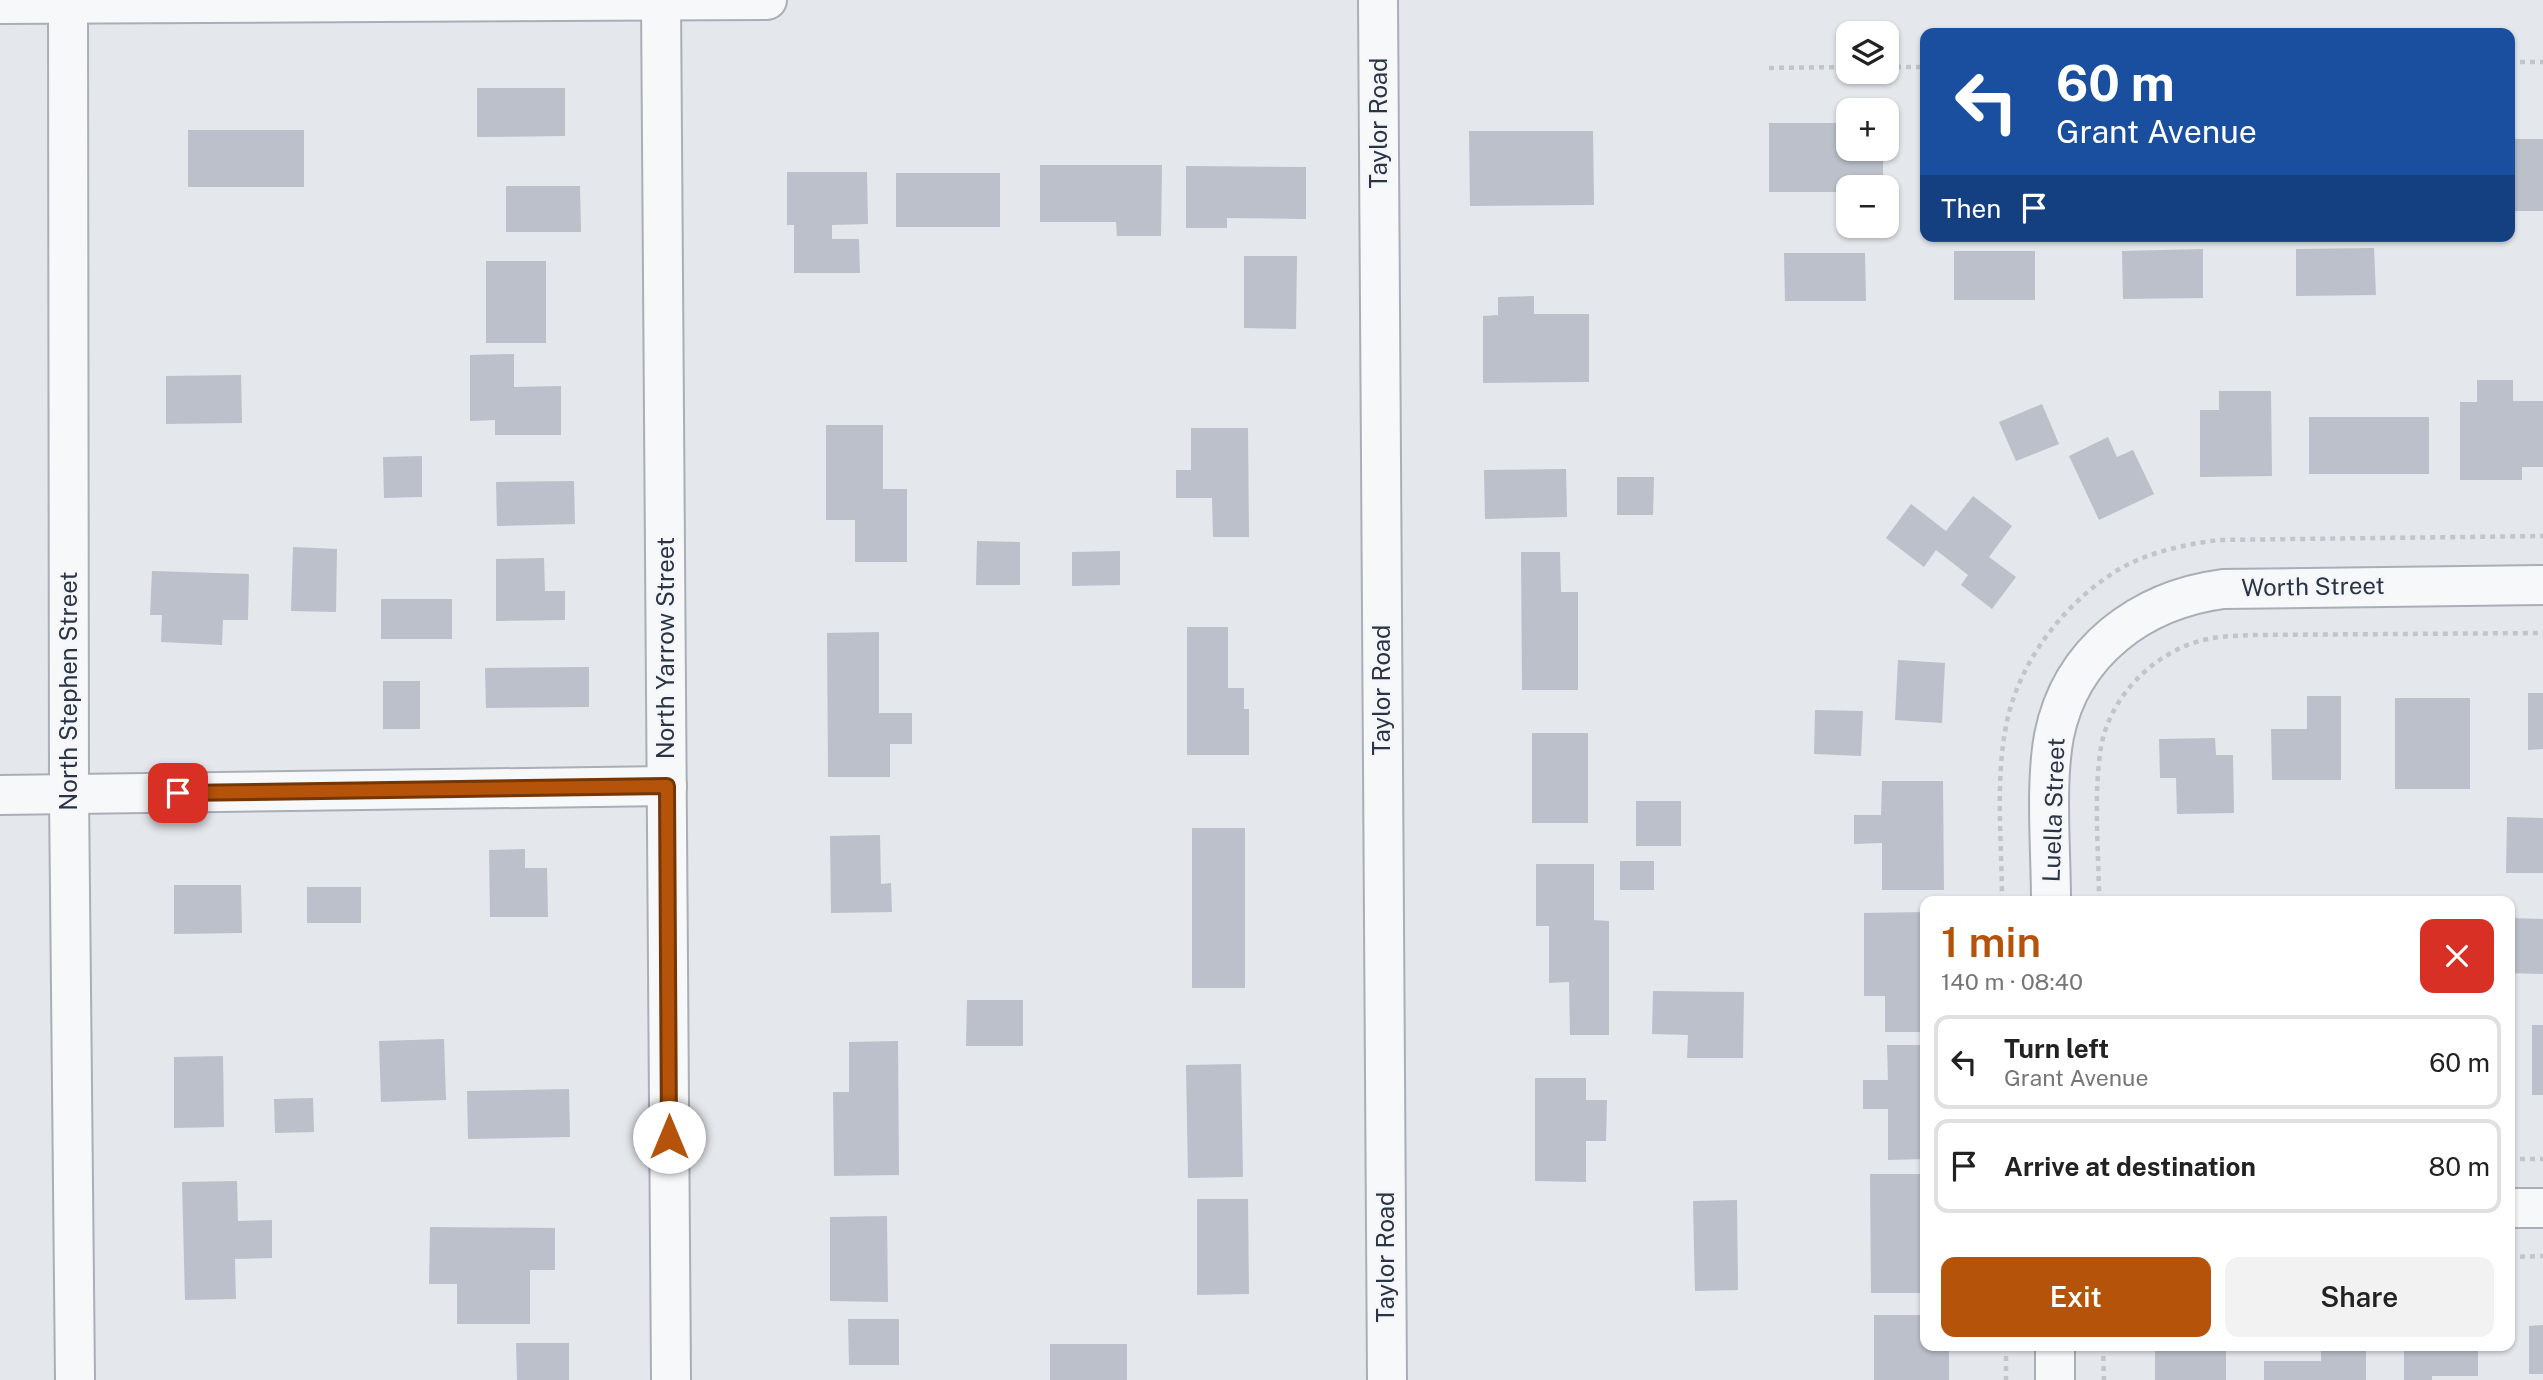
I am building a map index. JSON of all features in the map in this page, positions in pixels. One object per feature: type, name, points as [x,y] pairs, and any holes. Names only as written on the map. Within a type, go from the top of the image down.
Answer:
[{"type":"street","points":[[0,4],[767,0]]},
{"type":"street","name":"Taylor Road","points":[[1378,0],[1387,1380]]},
{"type":"street","name":"North Yarrow Street","points":[[661,1],[671,1380]]},
{"type":"street","name":"North Stephen Street","points":[[59,2],[75,1380]]},
{"type":"street","name":"Worth Street","points":[[2100,648],[2118,629],[2140,614],[2196,592],[2249,587],[2543,585]]},
{"type":"street","name":"Luella Street","points":[[2051,896],[2050,778],[2054,736],[2071,688],[2100,648]]},
{"type":"street","points":[[0,795],[667,786]]},
{"type":"street","points":[[2515,1208],[2543,1208]]},
{"type":"street","points":[[2055,1351],[2055,1380]]},
{"type":"path","points":[[2515,62],[2543,62]]},
{"type":"path","points":[[1899,67],[1920,67]]},
{"type":"path","points":[[1769,68],[1836,68]]},
{"type":"path","points":[[2099,896],[2098,780],[2102,745],[2114,710],[2124,695],[2135,681],[2166,656],[2207,639],[2250,635],[2543,633]]},
{"type":"path","points":[[2515,1159],[2543,1159]]},
{"type":"path","points":[[2515,1257],[2543,1256]]},
{"type":"path","points":[[2006,1351],[2006,1380]]},
{"type":"path","points":[[2103,1351],[2104,1380]]},
{"type":"building","points":[[477,88],[565,88],[565,136],[477,137]]},
{"type":"building","points":[[1769,123],[1836,123],[1836,161],[1883,161],[1883,175],[1836,175],[1836,192],[1769,192]]},
{"type":"building","points":[[188,130],[304,130],[304,187],[188,187]]},
{"type":"building","points":[[1469,131],[1593,131],[1594,205],[1470,206]]},
{"type":"building","points":[[2515,139],[2543,139],[2543,211],[2515,211]]},
{"type":"building","points":[[1040,165],[1162,165],[1161,236],[1117,236],[1116,222],[1040,222]]},
{"type":"building","points":[[1186,166],[1306,167],[1306,219],[1227,218],[1227,228],[1186,228]]},
{"type":"building","points":[[787,172],[867,172],[868,224],[832,225],[832,239],[859,239],[860,273],[794,273],[794,225],[787,225]]},
{"type":"building","points":[[896,173],[1000,173],[1000,227],[896,227]]},
{"type":"building","points":[[506,186],[580,186],[581,232],[506,232]]},
{"type":"building","points":[[2374,248],[2376,295],[2296,296],[2296,249]]},
{"type":"building","points":[[2203,249],[2203,298],[2123,299],[2122,251]]},
{"type":"building","points":[[1954,251],[2035,251],[2035,300],[1954,300]]},
{"type":"building","points":[[1784,253],[1865,253],[1866,301],[1785,301]]},
{"type":"building","points":[[1244,256],[1297,256],[1296,329],[1244,328]]},
{"type":"building","points":[[486,261],[546,261],[546,343],[486,343]]},
{"type":"building","points":[[1534,296],[1534,314],[1589,314],[1589,382],[1483,383],[1483,316],[1498,315],[1498,297]]},
{"type":"building","points":[[514,354],[514,387],[561,386],[561,435],[495,435],[495,420],[470,421],[470,355]]},
{"type":"building","points":[[241,375],[242,423],[166,424],[166,376]]},
{"type":"building","points":[[2477,380],[2513,380],[2513,401],[2543,401],[2543,467],[2522,467],[2522,480],[2460,480],[2460,402],[2477,402]]},
{"type":"building","points":[[2219,391],[2271,391],[2272,476],[2200,477],[2200,410],[2219,410]]},
{"type":"building","points":[[2042,404],[2059,444],[2016,461],[1999,422]]},
{"type":"building","points":[[2309,417],[2429,417],[2429,474],[2309,474]]},
{"type":"building","points":[[826,425],[883,425],[883,489],[907,489],[907,562],[855,562],[855,520],[826,520]]},
{"type":"building","points":[[1191,428],[1248,428],[1249,537],[1213,537],[1212,498],[1176,498],[1176,470],[1191,470]]},
{"type":"building","points":[[2108,437],[2117,457],[2133,450],[2154,494],[2099,520],[2069,456]]},
{"type":"building","points":[[422,456],[422,497],[384,498],[383,457]]},
{"type":"building","points":[[1566,469],[1567,517],[1485,519],[1484,470]]},
{"type":"building","points":[[1617,477],[1654,477],[1653,515],[1617,515]]},
{"type":"building","points":[[574,481],[575,524],[497,526],[496,482]]},
{"type":"building","points":[[1973,496],[2012,526],[1989,557],[2016,577],[1992,609],[1961,585],[1968,575],[1936,550],[1924,567],[1886,538],[1911,504],[1946,531]]},
{"type":"building","points":[[977,541],[1020,542],[1020,585],[976,585]]},
{"type":"building","points":[[293,547],[337,549],[336,612],[291,611]]},
{"type":"building","points":[[1120,551],[1120,585],[1072,586],[1072,552]]},
{"type":"building","points":[[1521,552],[1560,552],[1561,592],[1578,592],[1578,690],[1522,690]]},
{"type":"building","points":[[544,558],[545,591],[565,591],[565,620],[496,621],[496,559]]},
{"type":"building","points":[[152,571],[249,574],[248,620],[223,620],[222,645],[161,642],[162,615],[150,615]]},
{"type":"building","points":[[381,599],[452,599],[452,639],[381,639]]},
{"type":"building","points":[[1187,627],[1228,627],[1228,688],[1244,688],[1244,709],[1249,709],[1249,755],[1187,755]]},
{"type":"building","points":[[879,632],[879,713],[912,713],[912,744],[890,744],[890,777],[828,777],[827,633]]},
{"type":"building","points":[[1898,660],[1945,663],[1942,723],[1895,720]]},
{"type":"building","points":[[589,667],[589,707],[486,708],[485,668]]},
{"type":"building","points":[[383,681],[420,681],[420,729],[383,729]]},
{"type":"building","points":[[2528,693],[2543,693],[2543,749],[2528,750]]},
{"type":"building","points":[[2307,696],[2341,696],[2341,780],[2272,780],[2271,729],[2307,729]]},
{"type":"building","points":[[2395,698],[2470,698],[2470,789],[2395,789]]},
{"type":"building","points":[[1815,710],[1863,711],[1861,756],[1814,754]]},
{"type":"building","points":[[1532,733],[1588,733],[1588,823],[1532,823]]},
{"type":"building","points":[[2215,738],[2216,755],[2233,755],[2234,813],[2177,814],[2176,778],[2160,778],[2159,739]]},
{"type":"building","points":[[1882,781],[1943,781],[1944,890],[1882,890],[1882,843],[1854,844],[1854,815],[1881,815]]},
{"type":"building","points":[[1636,801],[1681,801],[1681,846],[1636,846]]},
{"type":"building","points":[[2507,817],[2543,818],[2543,873],[2506,873]]},
{"type":"building","points":[[1192,828],[1245,828],[1245,988],[1192,988]]},
{"type":"building","points":[[880,835],[881,884],[891,883],[892,912],[831,913],[830,836]]},
{"type":"building","points":[[525,849],[525,868],[547,868],[548,917],[490,917],[489,850]]},
{"type":"building","points":[[1620,861],[1654,861],[1654,890],[1620,890]]},
{"type":"building","points":[[1536,864],[1594,864],[1594,920],[1609,921],[1609,1035],[1570,1035],[1569,982],[1549,983],[1549,926],[1536,926]]},
{"type":"building","points":[[174,885],[241,885],[242,933],[174,934]]},
{"type":"building","points":[[307,887],[361,887],[361,923],[307,923]]},
{"type":"building","points":[[1920,912],[1920,1032],[1885,1032],[1885,996],[1864,996],[1864,913]]},
{"type":"building","points":[[2515,918],[2543,919],[2543,974],[2515,973]]},
{"type":"building","points":[[1653,991],[1744,992],[1743,1058],[1687,1058],[1688,1035],[1652,1034]]},
{"type":"building","points":[[967,1000],[1023,1000],[1023,1046],[966,1046]]},
{"type":"building","points":[[2532,1025],[2543,1025],[2543,1095],[2532,1095]]},
{"type":"building","points":[[444,1039],[446,1100],[381,1102],[379,1041]]},
{"type":"building","points":[[898,1041],[899,1175],[834,1176],[833,1092],[849,1092],[849,1042]]},
{"type":"building","points":[[1887,1045],[1920,1045],[1920,1159],[1888,1160],[1888,1109],[1863,1109],[1863,1080],[1888,1080]]},
{"type":"building","points":[[223,1056],[224,1127],[174,1128],[174,1057]]},
{"type":"building","points":[[1241,1064],[1243,1177],[1188,1178],[1186,1065]]},
{"type":"building","points":[[1535,1078],[1586,1078],[1586,1100],[1607,1100],[1606,1141],[1586,1141],[1586,1182],[1535,1181]]},
{"type":"building","points":[[569,1089],[570,1137],[468,1139],[467,1091]]},
{"type":"building","points":[[313,1098],[314,1132],[275,1133],[274,1099]]},
{"type":"building","points":[[1870,1174],[1920,1174],[1920,1293],[1871,1293]]},
{"type":"building","points":[[237,1181],[238,1221],[272,1220],[272,1258],[235,1259],[236,1299],[185,1300],[182,1182]]},
{"type":"building","points":[[1197,1199],[1248,1199],[1249,1294],[1197,1295]]},
{"type":"building","points":[[1737,1200],[1738,1290],[1695,1291],[1693,1201]]},
{"type":"building","points":[[887,1216],[888,1302],[830,1301],[830,1217]]},
{"type":"building","points":[[430,1227],[555,1228],[555,1270],[530,1270],[530,1324],[457,1324],[457,1284],[429,1284]]},
{"type":"building","points":[[1874,1315],[1920,1315],[1920,1351],[1949,1351],[1949,1380],[1874,1380]]},
{"type":"building","points":[[848,1319],[899,1319],[899,1365],[849,1365]]},
{"type":"building","points":[[2543,1325],[2543,1374],[2529,1374],[2529,1326]]},
{"type":"building","points":[[516,1343],[569,1343],[569,1380],[517,1380]]},
{"type":"building","points":[[1050,1344],[1127,1344],[1127,1380],[1050,1380]]},
{"type":"building","points":[[2155,1351],[2226,1351],[2226,1380],[2155,1380]]},
{"type":"building","points":[[2321,1351],[2366,1351],[2366,1380],[2264,1380],[2264,1361],[2321,1361]]},
{"type":"building","points":[[2404,1351],[2478,1351],[2478,1376],[2432,1376],[2432,1380],[2404,1380]]},
{"type":"route","points":[[178,793],[667,786],[669,1137]]}]
